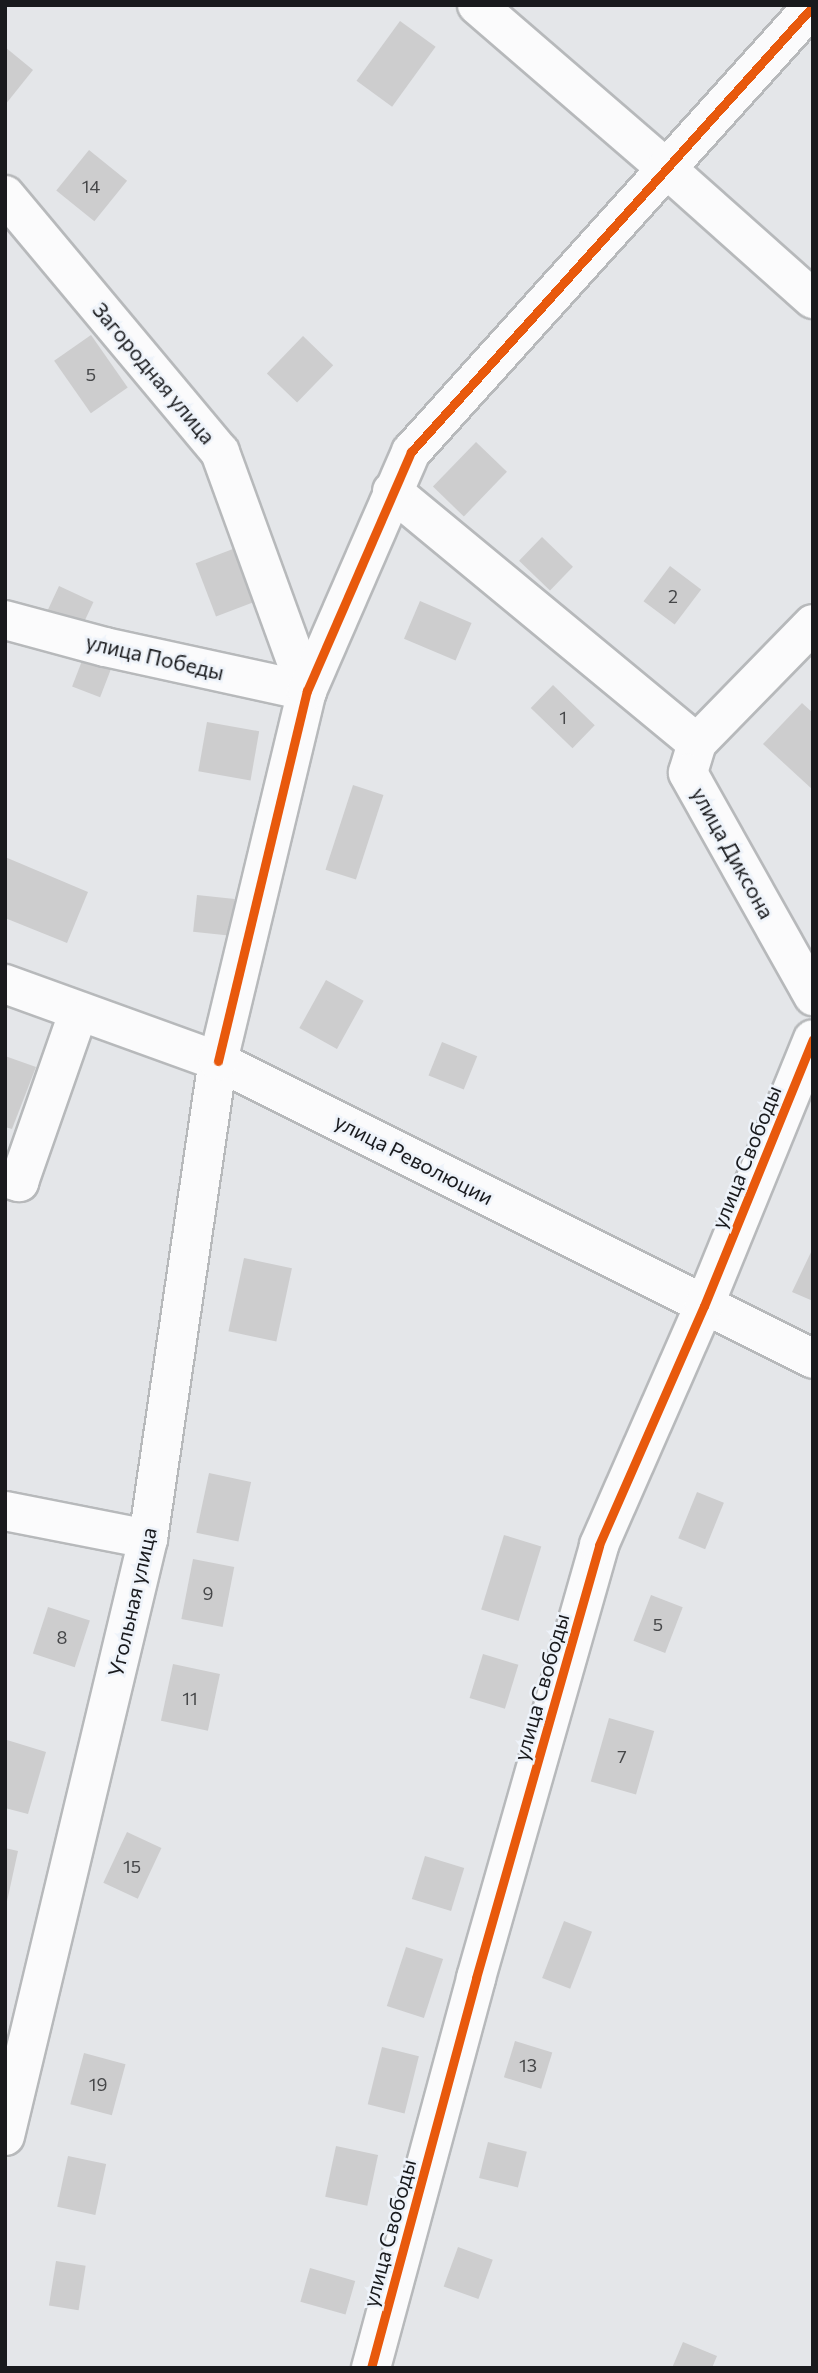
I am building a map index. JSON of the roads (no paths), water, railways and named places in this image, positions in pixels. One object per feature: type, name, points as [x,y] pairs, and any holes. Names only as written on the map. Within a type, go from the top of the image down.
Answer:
[{"type":"street","points":[[477,5],[813,299]]},
{"type":"street","name":"Угольная улица","points":[[5,2136],[148,1539],[218,1062],[307,691],[411,452],[813,6]]},
{"type":"street","name":"Загородная улица","points":[[5,195],[220,452],[307,691]]},
{"type":"street","points":[[392,491],[697,743],[813,624]]},
{"type":"street","name":"улица Победы","points":[[5,620],[105,647],[307,691]]},
{"type":"street","name":"улица Диксона","points":[[697,743],[688,773],[813,996]]},
{"type":"street","name":"улица Революции","points":[[5,984],[218,1062],[813,1359]]},
{"type":"street","points":[[5,1178],[19,1182],[75,1022]]},
{"type":"street","name":"улица Свободы","points":[[371,2368],[476,1978],[599,1545],[704,1306],[813,1039]]},
{"type":"street","points":[[5,1511],[148,1539]]}]
